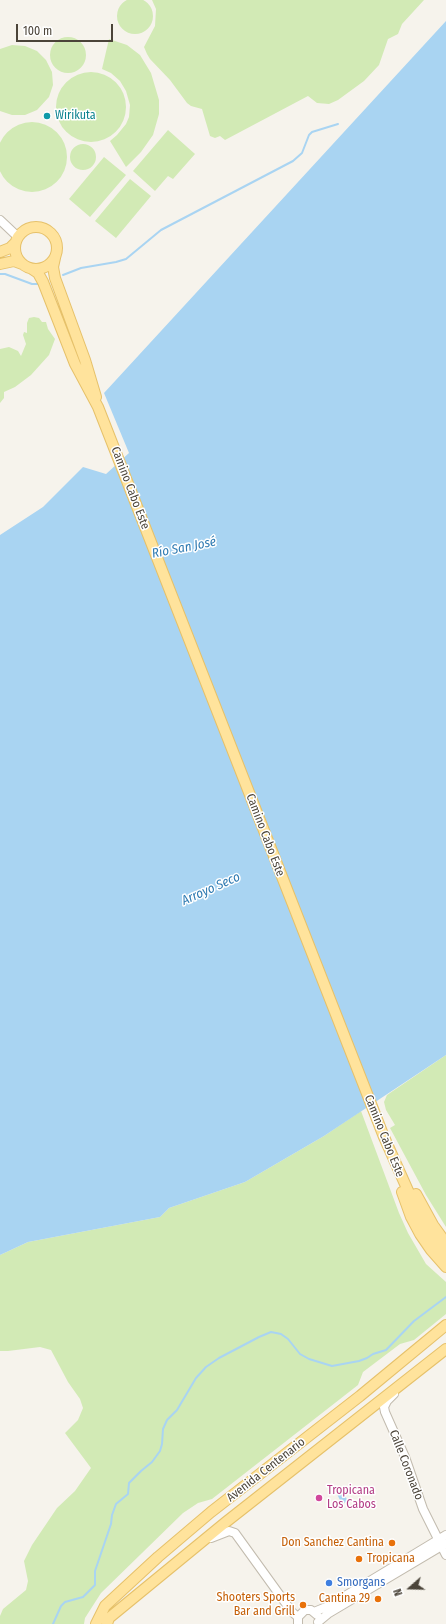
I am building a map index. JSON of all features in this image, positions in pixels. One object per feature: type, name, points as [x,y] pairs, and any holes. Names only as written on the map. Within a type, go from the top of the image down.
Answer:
[{"type":"main road","points":[[0,252],[10,248],[25,231],[34,227],[47,230],[56,241],[57,250],[55,258],[47,267],[32,269],[22,264],[11,262],[0,264]]},
{"type":"main road","points":[[17,240],[16,251],[22,264]]},
{"type":"main road","name":"Camino Cabo Este","points":[[55,258],[53,267],[54,274],[89,371],[98,407]]},
{"type":"main road","name":"Camino Cabo Este","points":[[32,269],[38,273],[43,282],[75,364],[98,407],[384,1136],[418,1213],[446,1256]]},
{"type":"main road","points":[[384,1136],[428,1216],[446,1243]]},
{"type":"main road","points":[[384,1136],[411,1217],[428,1246],[446,1267]]},
{"type":"main road","name":"Avenida Centenario","points":[[96,1624],[105,1606],[158,1557],[211,1512],[360,1396],[446,1325]]},
{"type":"main road","name":"Avenida Centenario","points":[[110,1622],[226,1522],[446,1349]]},
{"type":"street","points":[[0,220],[17,240]]},
{"type":"street","name":"Calle Coronado","points":[[408,1379],[388,1401],[384,1407],[385,1412],[405,1457],[422,1509],[442,1543],[446,1555]]},
{"type":"street","points":[[206,1540],[229,1531],[235,1533],[298,1621],[305,1610],[314,1612],[326,1607],[442,1543]]},
{"type":"street","points":[[318,1623],[329,1613],[442,1543],[446,1535]]},
{"type":"street","points":[[314,1612],[318,1617],[318,1623]]},
{"type":"green space","points":[[135,-2],[145,1],[150,6],[153,16],[150,26],[145,31],[135,34],[125,31],[120,26],[117,16],[120,6],[125,1]]},
{"type":"green space","points":[[152,0],[424,0],[402,24],[398,34],[388,39],[379,65],[364,81],[338,100],[329,104],[317,103],[308,96],[225,140],[220,136],[215,138],[210,136],[202,109],[191,106],[187,103],[170,80],[147,54],[144,47],[155,26],[156,9]]},
{"type":"green space","points":[[68,37],[81,42],[86,55],[81,68],[68,73],[55,68],[50,55],[55,42]]},
{"type":"green space","points":[[109,39],[127,45],[140,55],[151,73],[159,100],[159,114],[153,135],[141,152],[126,167],[110,141],[126,124],[129,117],[130,105],[126,91],[120,81],[111,73],[102,69]]},
{"type":"green space","points":[[12,45],[25,46],[37,51],[46,60],[52,72],[53,85],[49,97],[37,110],[25,115],[12,115],[0,111],[0,49]]},
{"type":"green space","points":[[84,72],[98,72],[111,78],[120,87],[124,93],[126,107],[124,121],[116,132],[105,140],[98,142],[84,142],[77,140],[66,132],[58,121],[56,114],[56,100],[58,93],[66,82],[77,74]]},
{"type":"green space","points":[[32,122],[45,125],[57,132],[64,144],[67,157],[64,170],[57,182],[45,189],[32,192],[19,189],[7,182],[0,170],[-3,157],[0,144],[7,132],[19,125]]},
{"type":"green space","points":[[168,130],[195,154],[173,179],[168,176],[155,191],[133,171]]},
{"type":"green space","points":[[83,144],[92,148],[96,157],[92,166],[83,170],[74,166],[70,157],[74,148]]},
{"type":"green space","points":[[104,157],[126,175],[90,217],[69,199]]},
{"type":"green space","points":[[130,179],[151,196],[116,238],[95,221]]},
{"type":"green space","points":[[29,318],[39,318],[42,322],[46,322],[48,329],[55,339],[49,355],[31,375],[15,387],[4,392],[4,398],[0,403],[0,349],[9,347],[18,351],[21,356],[26,344],[23,335],[24,332],[27,333],[27,323]]},
{"type":"green space","points":[[446,1055],[446,1227],[426,1195],[390,1128],[395,1125],[386,1110],[384,1102],[387,1095]]},
{"type":"green space","points":[[361,1111],[399,1213],[408,1233],[426,1264],[446,1282],[446,1314],[414,1340],[400,1344],[363,1372],[358,1385],[212,1499],[198,1503],[183,1513],[101,1593],[85,1618],[84,1624],[0,1624],[0,1616],[3,1609],[26,1590],[28,1581],[24,1561],[32,1545],[57,1508],[75,1491],[91,1468],[65,1433],[78,1420],[83,1408],[80,1399],[68,1382],[51,1350],[40,1347],[0,1351],[0,1255],[28,1242],[160,1217],[169,1208],[245,1182],[324,1136]]},
{"type":"water","points":[[446,21],[446,1055],[324,1136],[245,1182],[169,1208],[160,1217],[28,1242],[0,1255],[0,535],[43,507],[83,467],[106,474],[129,453],[104,393]]},
{"type":"water","points":[[341,1489],[348,1501],[342,1504],[336,1492]]},
{"type":"waterway","points":[[63,275],[81,268],[126,259],[161,230],[293,161],[302,153],[309,135],[312,132],[338,124]]},
{"type":"waterway","points":[[0,274],[5,274],[32,284],[38,284]]},
{"type":"waterway","points":[[53,1624],[61,1606],[65,1602],[83,1597],[95,1585],[95,1571],[111,1524],[112,1515],[116,1504],[128,1494],[129,1483],[152,1462],[160,1451],[163,1429],[167,1420],[177,1410],[196,1378],[206,1367],[219,1358],[271,1332],[281,1334],[288,1339],[300,1354],[309,1359],[332,1366],[359,1361],[373,1354],[386,1350],[414,1321],[446,1297]]},
{"type":"place","name":"Wirikuta","points":[[47,116]]},
{"type":"place","name":"Tropicana Los Cabos","points":[[319,1498]]},
{"type":"place","name":"Don Sanchez Cantina","points":[[392,1543]]},
{"type":"place","name":"Tropicana","points":[[359,1559]]},
{"type":"place","name":"Smorgans","points":[[329,1583]]},
{"type":"place","name":"Cantina 29","points":[[378,1599]]},
{"type":"place","name":"Shooters Sports Bar and Grill","points":[[303,1605]]},
{"type":"water label","name":"Río San José","points":[[184,548]]},
{"type":"water label","name":"Arroyo Seco","points":[[211,889]]}]
